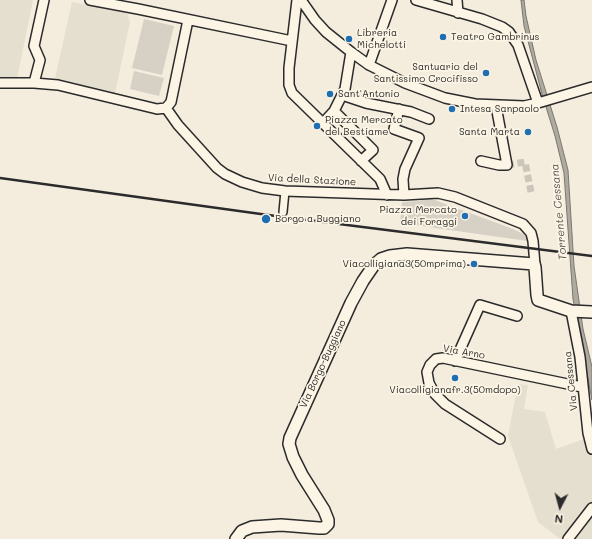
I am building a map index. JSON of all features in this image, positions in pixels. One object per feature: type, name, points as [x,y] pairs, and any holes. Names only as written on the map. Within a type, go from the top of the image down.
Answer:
[{"type":"street","points":[[34,83],[40,60],[34,46],[44,0]]},
{"type":"street","points":[[90,0],[292,41]]},
{"type":"street","points":[[298,0],[289,77],[292,93],[380,179],[390,195]]},
{"type":"street","points":[[301,0],[315,20],[326,32],[369,65],[404,83],[439,96],[460,102],[496,106],[524,106],[592,87]]},
{"type":"street","points":[[369,65],[392,0]]},
{"type":"street","points":[[416,0],[482,20],[502,27],[509,32],[518,46],[538,103]]},
{"type":"street","points":[[457,0],[458,13]]},
{"type":"street","points":[[0,83],[34,83],[58,86],[157,109],[166,108],[171,102],[188,20]]},
{"type":"street","points":[[323,123],[334,111],[345,89],[351,52]]},
{"type":"street","points":[[342,95],[366,103],[399,109],[429,119]]},
{"type":"street","points":[[481,162],[507,165],[496,106]]},
{"type":"street","name":"Via della Stazione","points":[[166,108],[201,152],[224,174],[252,186],[285,191],[390,195],[425,193],[442,194],[475,204],[523,224],[531,233],[535,265]]},
{"type":"street","points":[[399,109],[394,129],[419,138],[405,169],[403,180],[404,195]]},
{"type":"street","points":[[334,111],[373,150],[361,161]]},
{"type":"street","points":[[283,212],[285,191]]},
{"type":"street","name":"Via Borgo-Buggiano","points":[[236,539],[242,531],[252,527],[281,525],[324,528],[328,524],[324,510],[302,475],[293,457],[289,444],[290,438],[351,303],[374,265],[385,256],[407,254],[535,265]]},
{"type":"street","points":[[535,265],[536,296],[538,300],[570,311],[589,312]]},
{"type":"street","points":[[455,361],[480,305],[517,316]]},
{"type":"street","name":"Via Cessana","points":[[570,311],[580,357],[582,387],[588,433],[592,450]]},
{"type":"street","name":"Via Arno","points":[[500,439],[445,404],[435,394],[427,379],[427,372],[430,365],[436,359],[444,358],[582,387]]},
{"type":"street","points":[[568,539],[592,508]]},
{"type":"shaded area","points":[[0,0],[33,0],[17,79],[0,77]]},
{"type":"shaded area","points":[[521,0],[524,0],[536,60],[557,127],[568,170],[574,266],[583,329],[592,367],[592,400],[573,299],[564,173],[524,26]]},
{"type":"shaded area","points":[[72,2],[127,13],[130,22],[115,93],[55,78]]},
{"type":"shaded area","points":[[144,19],[174,26],[162,75],[132,68]]},
{"type":"shaded area","points":[[134,71],[164,78],[159,96],[130,89]]},
{"type":"shaded area","points":[[423,199],[432,199],[513,229],[523,234],[528,241],[400,223],[402,202],[420,201]]},
{"type":"shaded area","points":[[518,384],[528,385],[524,409],[545,412],[556,449],[592,436],[592,539],[560,539],[538,522],[508,436]]},
{"type":"tunnel","points":[[507,165],[525,162],[531,192]]},
{"type":"railway","points":[[0,178],[268,215],[592,256]]},
{"type":"place","name":"Teatro Gambrinus","points":[[443,37]]},
{"type":"place","name":"Libreria Michelotti","points":[[349,39]]},
{"type":"place","name":"Santuario del Santissimo Crocifisso","points":[[486,73]]},
{"type":"place","name":"Sant'Antonio","points":[[330,94]]},
{"type":"place","name":"Intesa Sanpaolo","points":[[452,109]]},
{"type":"place","name":"Piazza Mercato del Bestiame","points":[[317,126]]},
{"type":"place","name":"Santa Marta","points":[[528,132]]},
{"type":"place","name":"Piazza Mercato dei Foraggi","points":[[465,216]]},
{"type":"place","name":"Borgo a Buggiano","points":[[266,219]]},
{"type":"place","name":"Viacolligiana3(50mprima)","points":[[474,264]]},
{"type":"place","name":"Viacolligianafr.3(50mdopo)","points":[[455,378]]},
{"type":"water label","name":"Torrente Cessana","points":[[559,212]]}]
